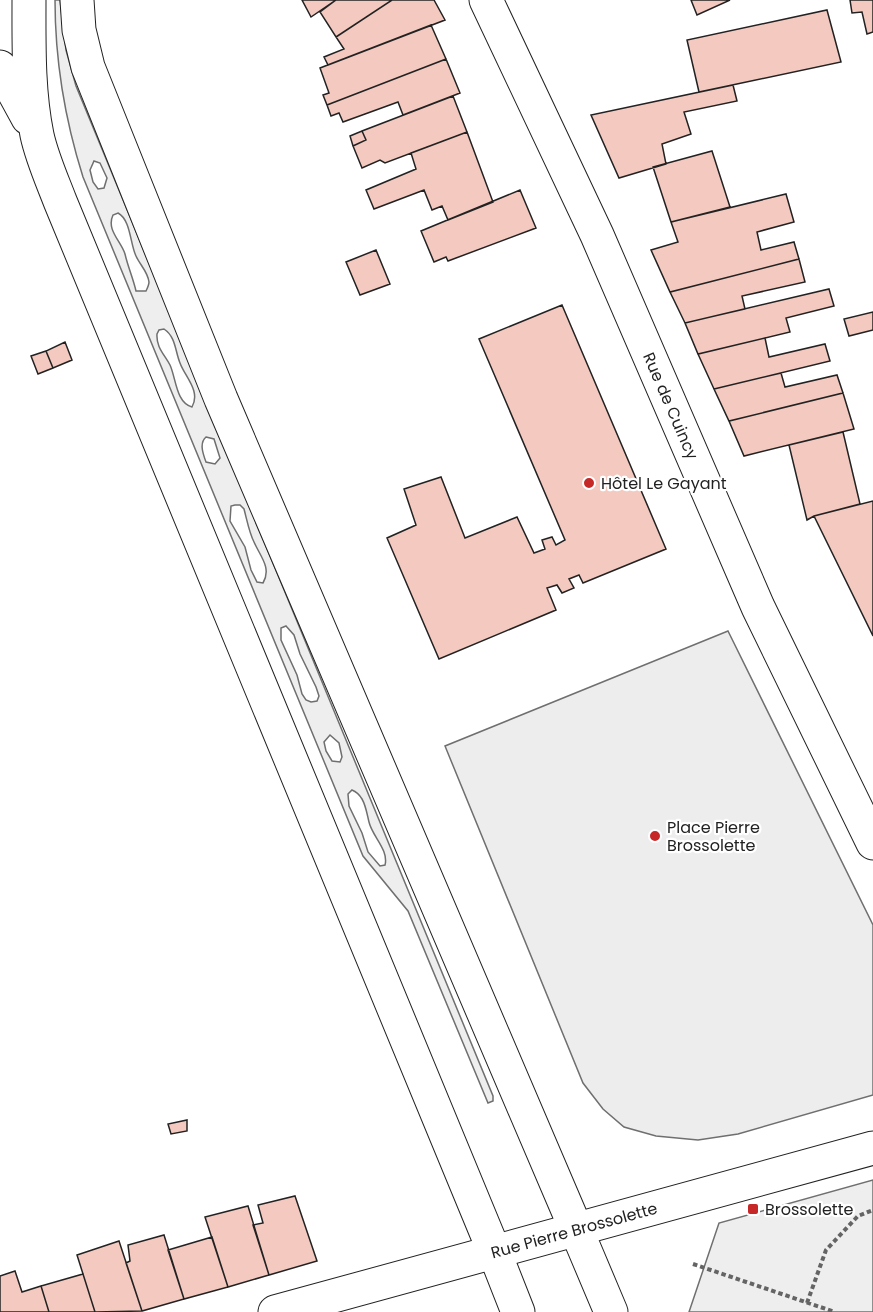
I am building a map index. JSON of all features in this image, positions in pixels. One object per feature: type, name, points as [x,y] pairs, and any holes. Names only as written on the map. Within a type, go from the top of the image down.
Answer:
[{"type":"main road","points":[[29,0],[29,57],[38,137]]},
{"type":"main road","points":[[77,0],[79,30],[88,67],[221,399],[611,1312]]},
{"type":"main road","name":"Rue de Cuincy","points":[[486,0],[597,235],[758,607],[873,843]]},
{"type":"main road","points":[[0,66],[38,137],[65,212],[518,1312]]},
{"type":"main road","name":"Rue Pierre Brossolette","points":[[275,1312],[873,1148]]},
{"type":"path","points":[[807,1303],[826,1250],[858,1216],[873,1210]]},
{"type":"path","points":[[693,1264],[835,1312]]},
{"type":"shaded area","points":[[55,0],[60,0],[66,50],[76,86],[493,1096],[493,1101],[488,1103],[408,911],[363,856],[83,177],[62,90]],"holes":[[[94,161],[100,163],[107,178],[104,188],[98,189],[93,182],[90,170]],[[118,213],[128,227],[134,251],[148,278],[146,291],[136,291],[125,254],[111,226],[113,215]],[[164,329],[173,340],[180,363],[195,395],[192,407],[187,405],[180,395],[170,365],[159,347],[157,334],[159,330]],[[206,437],[214,439],[220,458],[215,464],[206,462],[202,449]],[[240,505],[244,509],[251,534],[266,567],[263,583],[257,582],[245,547],[230,521],[231,506]],[[286,626],[294,635],[300,654],[316,687],[319,696],[317,701],[306,700],[302,694],[297,675],[281,640],[281,628]],[[330,735],[339,743],[342,757],[340,762],[332,761],[324,742]],[[352,790],[359,794],[363,802],[371,827],[385,854],[385,865],[380,866],[368,852],[349,806],[348,794]]]},
{"type":"shaded area","name":"Place Pierre Brossolette","points":[[728,631],[873,925],[873,1095],[738,1134],[698,1140],[656,1136],[624,1127],[603,1109],[583,1083],[445,746]]},
{"type":"shaded area","points":[[873,1180],[873,1312],[689,1312],[719,1223]]},
{"type":"building","points":[[302,0],[336,0],[311,17]]},
{"type":"building","points":[[336,0],[392,0],[336,37],[320,12]]},
{"type":"building","points":[[392,0],[434,0],[445,20],[328,65],[324,57],[344,49],[336,37]]},
{"type":"building","points":[[691,0],[730,0],[697,15]]},
{"type":"building","points":[[850,0],[873,0],[873,32],[867,34],[862,12],[852,13]]},
{"type":"building","points":[[827,10],[841,62],[699,92],[687,40]]},
{"type":"building","points":[[431,25],[446,59],[327,105],[323,95],[329,93],[320,68]]},
{"type":"building","points":[[446,59],[460,93],[403,115],[398,102],[343,122],[339,113],[331,116],[327,105]]},
{"type":"building","points":[[733,85],[737,101],[684,112],[691,134],[662,144],[666,164],[619,178],[591,115]]},
{"type":"building","points":[[453,96],[467,132],[385,163],[380,160],[362,168],[353,146],[366,140],[362,131]]},
{"type":"building","points":[[362,131],[366,140],[353,146],[350,136]]},
{"type":"building","points":[[467,132],[493,202],[448,220],[442,206],[432,210],[424,190],[374,209],[366,190],[416,169],[411,153]]},
{"type":"building","points":[[712,151],[730,207],[671,222],[653,167]]},
{"type":"building","points":[[520,190],[536,228],[448,261],[446,257],[434,262],[421,231]]},
{"type":"building","points":[[786,194],[794,222],[757,232],[761,250],[794,242],[799,259],[670,292],[651,250],[678,242],[671,222]]},
{"type":"building","points":[[376,250],[390,284],[360,295],[346,262]]},
{"type":"building","points":[[799,259],[805,282],[742,296],[745,309],[685,323],[670,292]]},
{"type":"building","points":[[829,289],[834,306],[786,318],[790,332],[698,354],[685,323]]},
{"type":"building","name":"Hôtel Le Gayant","points":[[562,305],[666,549],[583,583],[579,575],[569,579],[574,588],[562,593],[557,585],[547,588],[556,610],[439,659],[387,538],[416,525],[404,489],[441,477],[465,538],[517,517],[534,553],[545,549],[542,540],[552,537],[556,545],[565,540],[479,339]]},
{"type":"building","points":[[873,312],[873,330],[849,336],[844,319]]},
{"type":"building","points":[[765,338],[769,357],[825,344],[830,361],[714,389],[698,354]]},
{"type":"building","points":[[65,342],[72,360],[53,368],[46,351]]},
{"type":"building","points":[[46,351],[53,368],[38,374],[31,356]]},
{"type":"building","points":[[781,373],[785,387],[837,375],[843,393],[729,421],[714,389]]},
{"type":"building","points":[[843,393],[854,429],[744,456],[729,421]]},
{"type":"building","points":[[843,432],[860,504],[814,516],[807,520],[789,445]]},
{"type":"building","points":[[873,501],[873,636],[814,516]]},
{"type":"building","points":[[187,1120],[187,1131],[171,1134],[168,1124]]},
{"type":"building","points":[[295,1196],[317,1261],[269,1275],[253,1225],[263,1223],[258,1205]]},
{"type":"building","points":[[248,1206],[269,1275],[228,1287],[205,1217]]},
{"type":"building","points":[[164,1235],[184,1299],[142,1311],[126,1263],[130,1261],[128,1245]]},
{"type":"building","points":[[212,1237],[228,1287],[184,1299],[168,1250]]},
{"type":"building","points":[[119,1241],[142,1311],[95,1312],[77,1255]]},
{"type":"building","points":[[15,1271],[22,1292],[41,1286],[49,1312],[0,1312],[0,1276]]},
{"type":"building","points":[[83,1274],[95,1312],[49,1312],[41,1286]]},
{"type":"place","name":"Hôtel Le Gayant","points":[[589,483]]},
{"type":"place","name":"Place Pierre Brossolette","points":[[655,836]]},
{"type":"place","name":"Brossolette","points":[[753,1209]]}]
